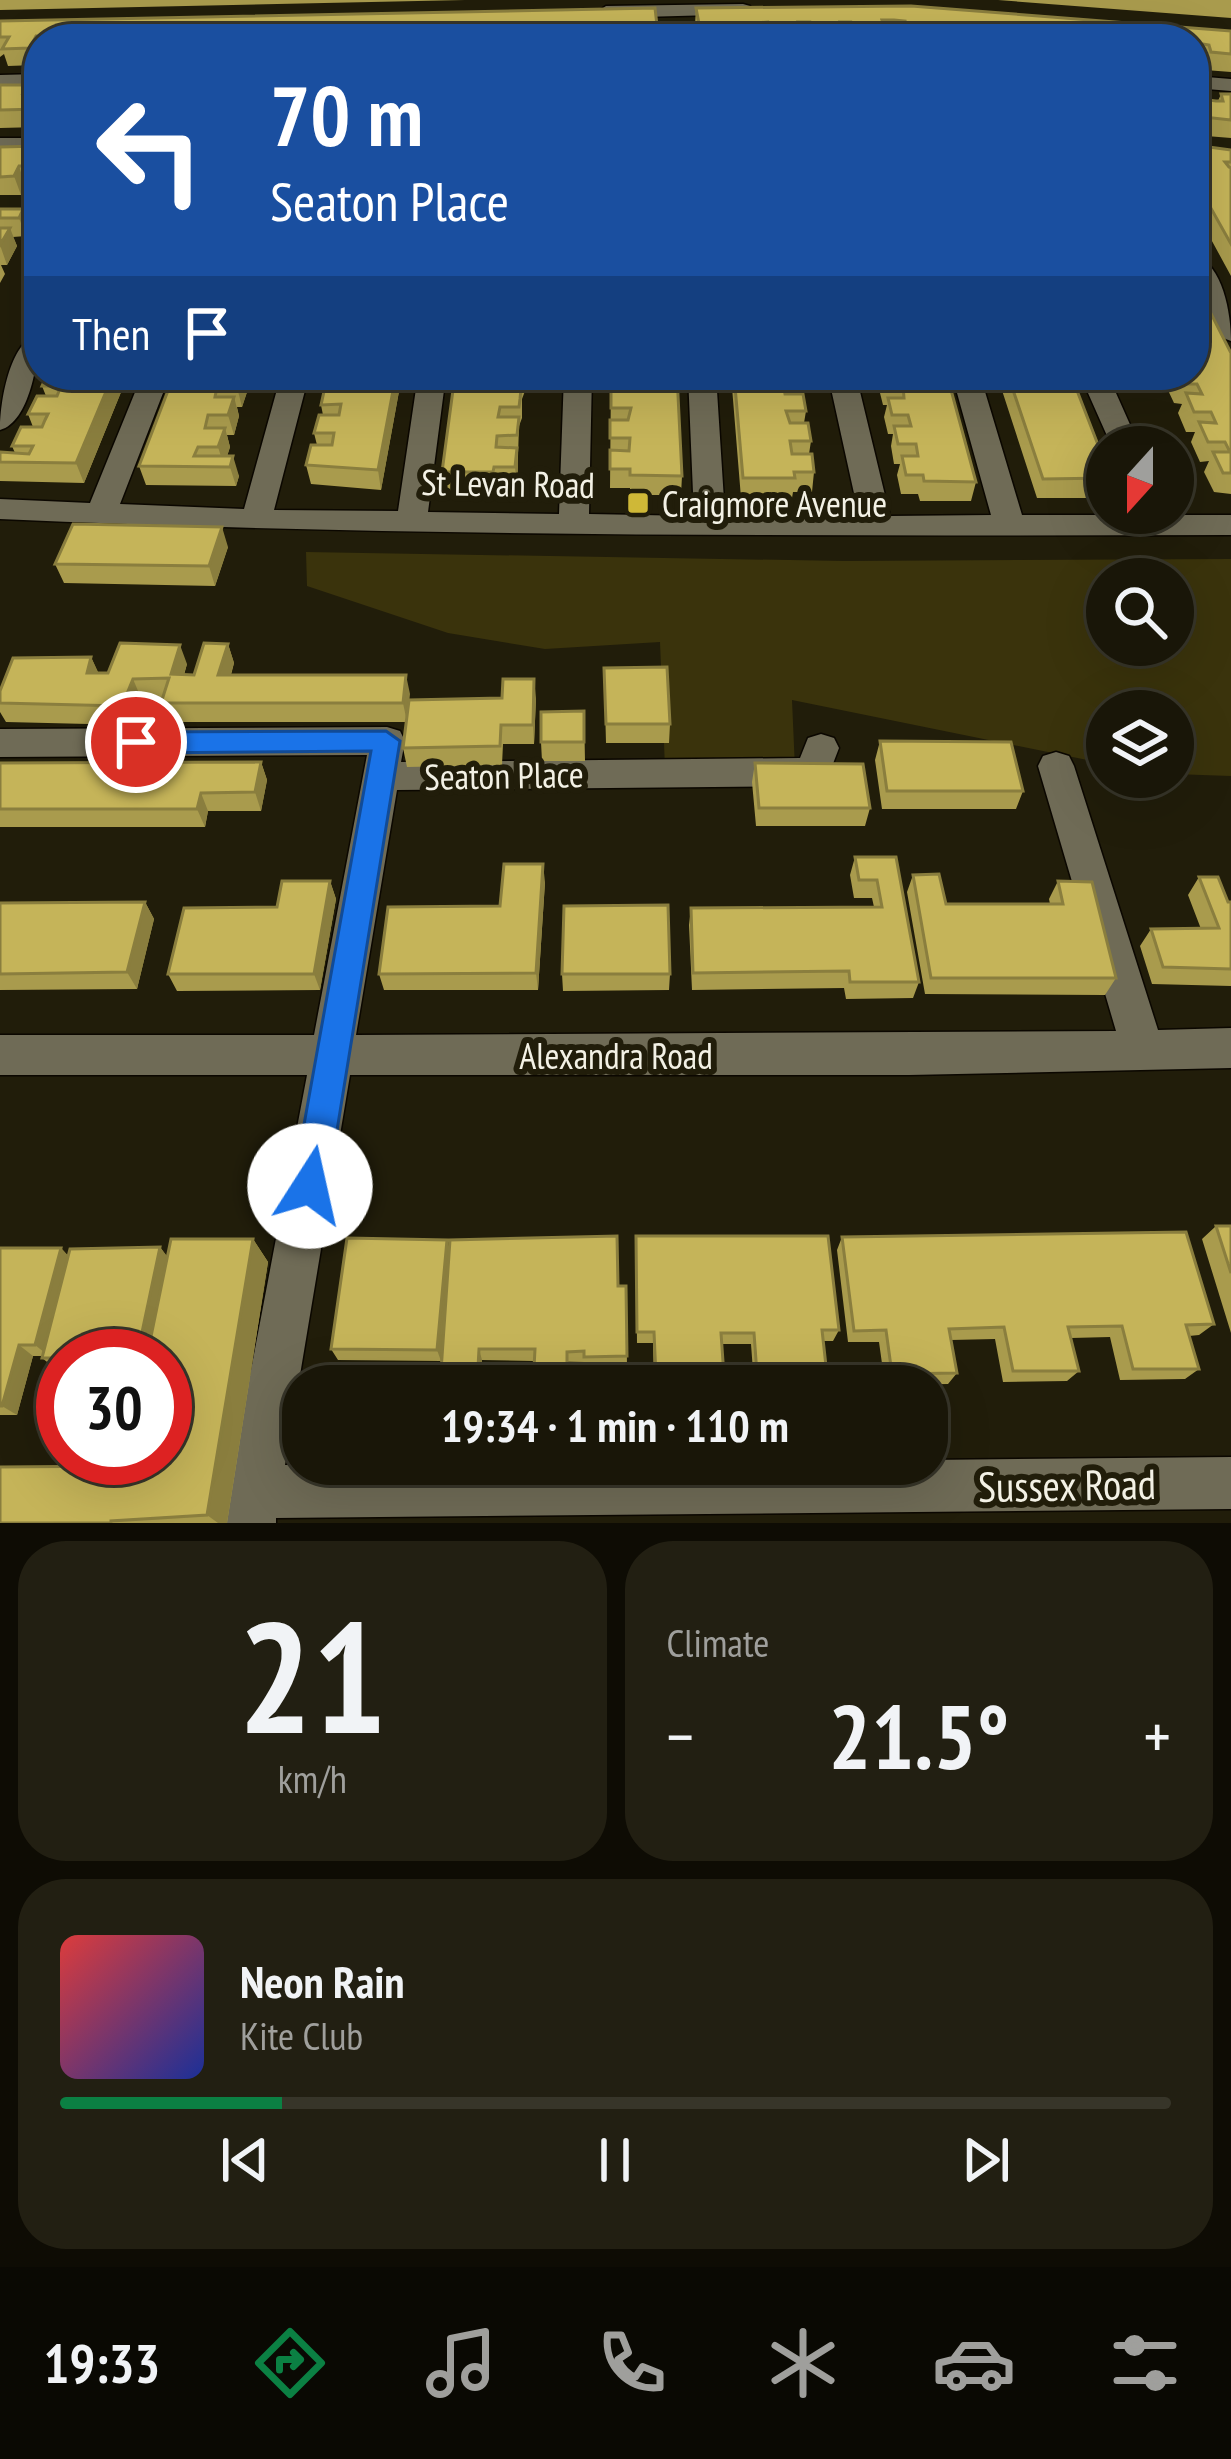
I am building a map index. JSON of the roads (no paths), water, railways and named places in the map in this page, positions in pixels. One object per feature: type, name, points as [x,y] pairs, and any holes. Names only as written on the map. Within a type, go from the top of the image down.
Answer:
[{"type":"street","points":[[586,12],[760,10]]},
{"type":"street","points":[[672,11],[674,24]]},
{"type":"street","points":[[1209,291],[1231,333]]},
{"type":"street","points":[[0,422],[24,372]]},
{"type":"street","points":[[101,514],[150,390]]},
{"type":"street","points":[[256,519],[291,390]]},
{"type":"street","points":[[412,520],[430,390]]},
{"type":"street","points":[[574,523],[578,390]]},
{"type":"street","points":[[703,390],[710,526]]},
{"type":"street","points":[[845,390],[877,527]]},
{"type":"street","points":[[970,390],[1010,528]]},
{"type":"street","points":[[1101,390],[1117,426]]},
{"type":"street","name":"St Levan Road","points":[[0,509],[256,519],[710,526],[1010,528],[1086,524]]},
{"type":"street","name":"St Levan Road","points":[[1194,522],[1231,525]]},
{"type":"street","name":"Seaton Place","points":[[0,743],[386,741],[377,776],[813,772],[821,748]]},
{"type":"street","points":[[1056,766],[1143,1049]]},
{"type":"street","points":[[252,1508],[335,1055],[377,776]]},
{"type":"street","name":"Alexandra Road","points":[[0,1055],[908,1055],[1231,1048]]},
{"type":"street","name":"Sussex Road","points":[[252,1508],[1231,1484]]},
{"type":"place","name":"Craigmore Avenue","points":[[638,503]]}]
